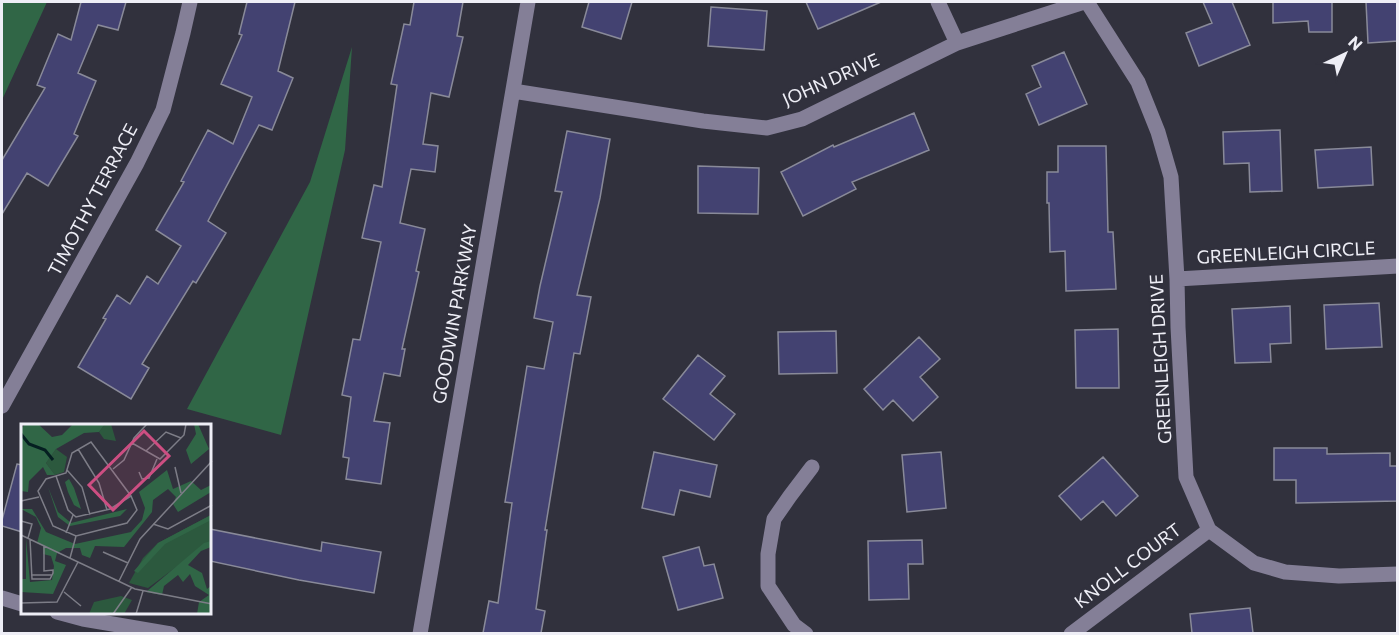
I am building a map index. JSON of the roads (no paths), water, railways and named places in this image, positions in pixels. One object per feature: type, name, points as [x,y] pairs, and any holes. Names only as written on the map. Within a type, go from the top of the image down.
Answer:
[{"type":"street","name":"TIMOTHY TERRACE","points":[[2,406],[163,110],[190,2]]},
{"type":"street","name":"GOODWIN PARKWAY","points":[[420,633],[528,2]]},
{"type":"street","points":[[938,2],[957,43]]},
{"type":"street","name":"JOHN DRIVE","points":[[513,91],[703,121],[767,128],[802,119],[957,43],[1086,2]]},
{"type":"street","name":"GREENLEIGH DRIVE","points":[[1086,2],[1138,82],[1158,132],[1170,177],[1186,477],[1209,530]]},
{"type":"street","name":"GREENLEIGH CIRCLE","points":[[1177,279],[1398,266]]},
{"type":"street","points":[[806,633],[794,625],[768,586],[768,554],[774,519],[813,467]]},
{"type":"street","points":[[1209,530],[1254,563],[1285,572],[1339,576],[1398,574]]},
{"type":"street","name":"KNOLL COURT","points":[[1071,633],[1209,530]]},
{"type":"street","points":[[2,598],[21,604]]},
{"type":"street","points":[[64,614],[171,633]]}]
